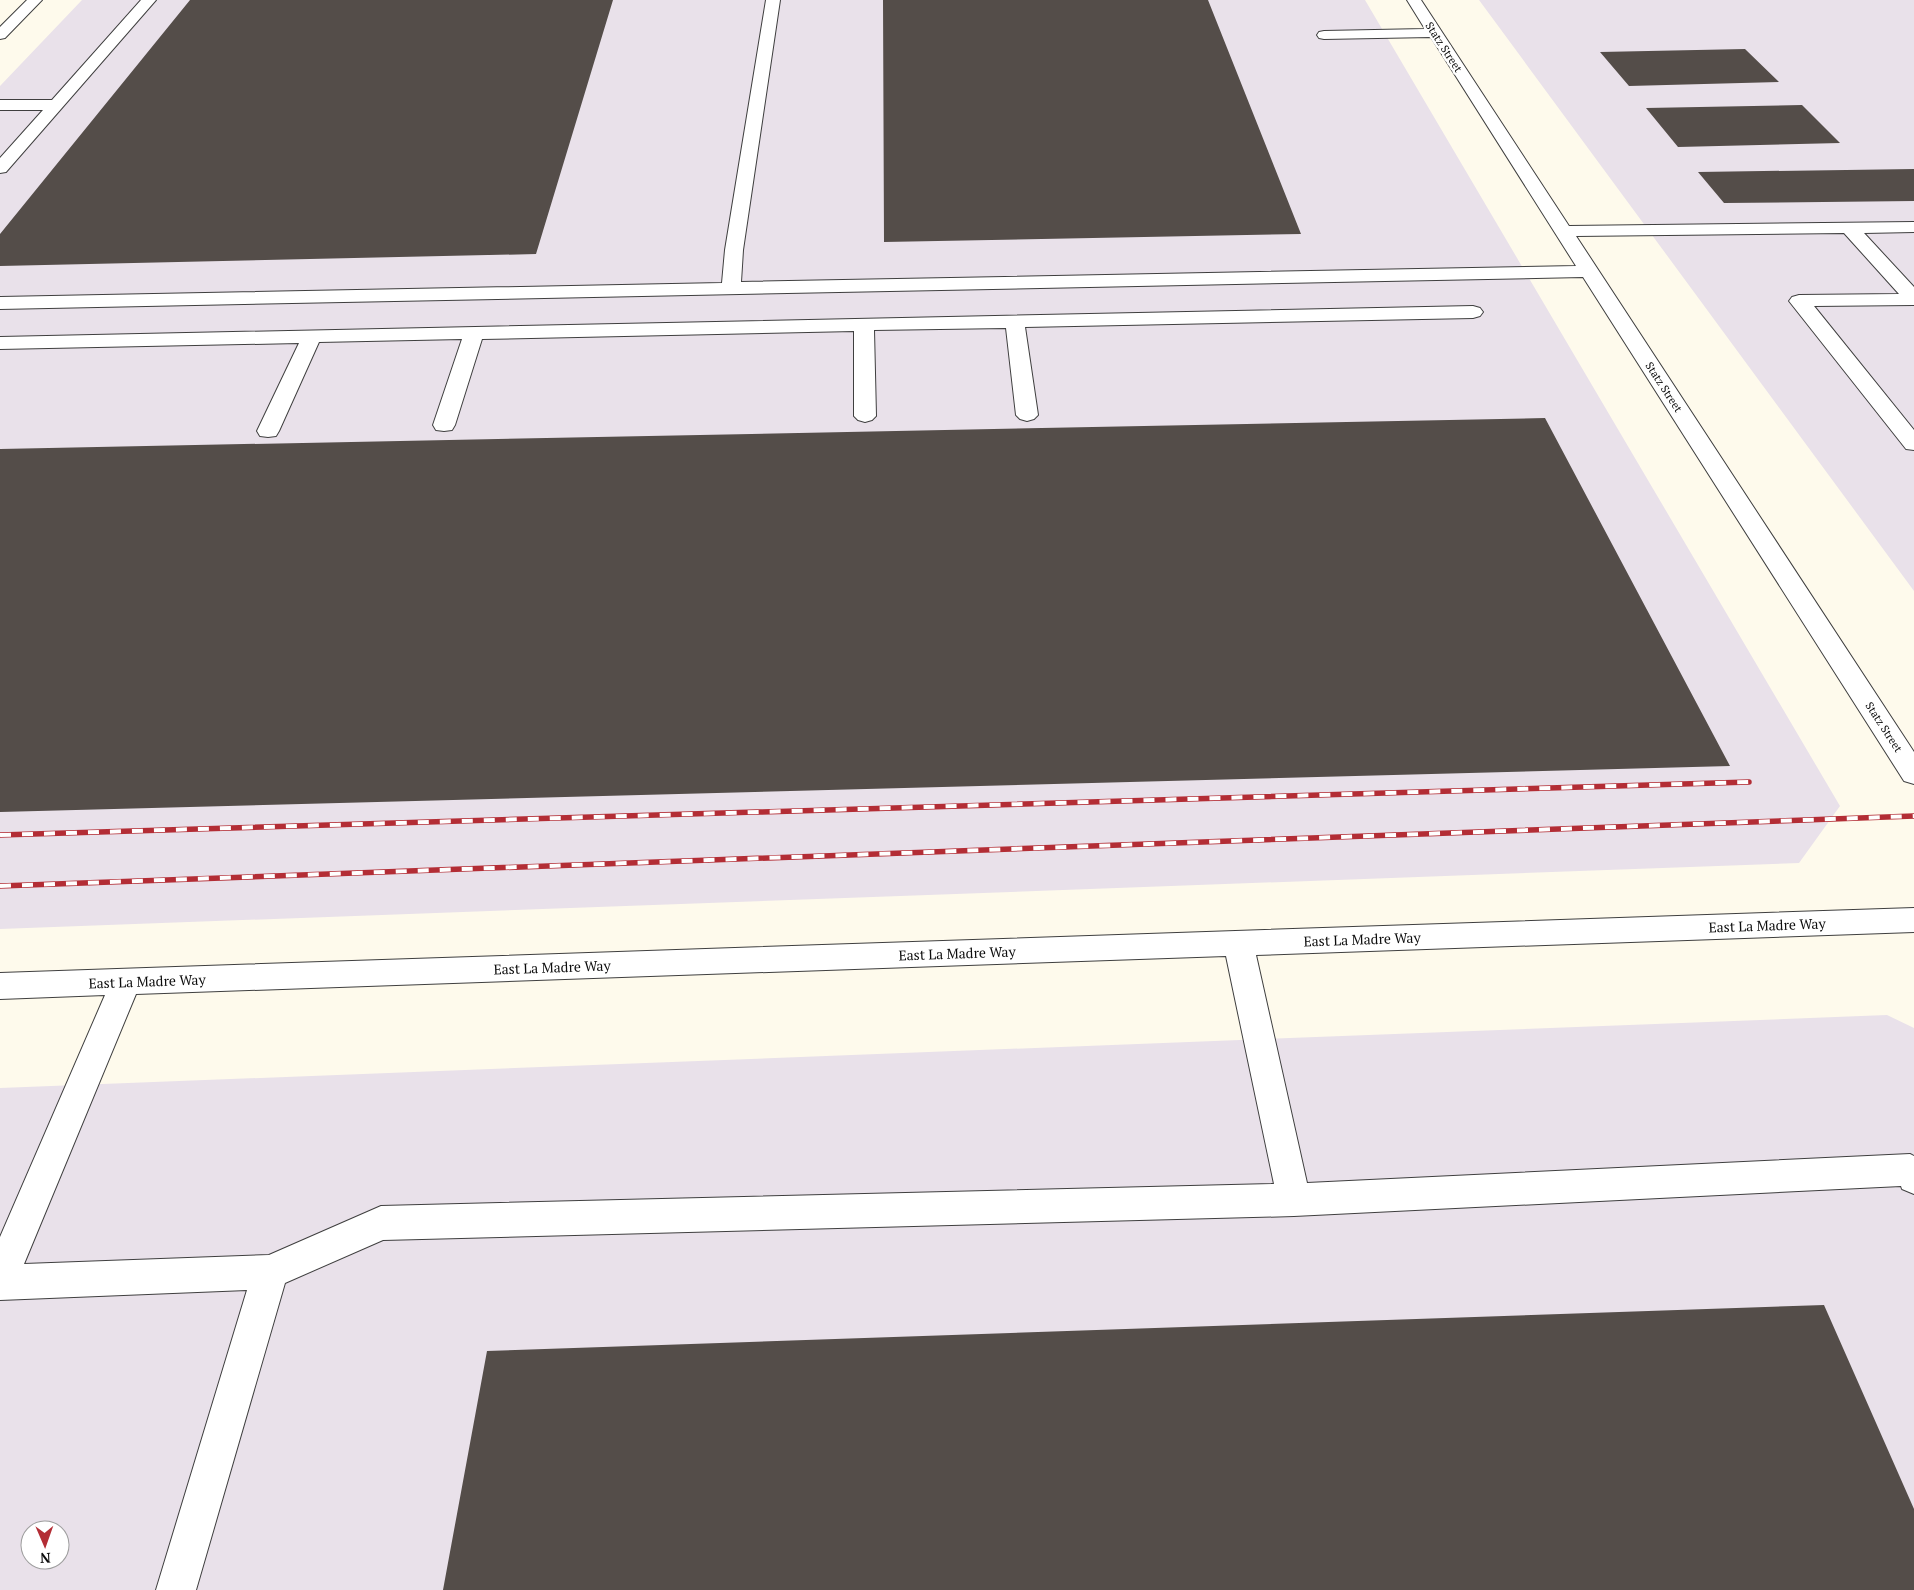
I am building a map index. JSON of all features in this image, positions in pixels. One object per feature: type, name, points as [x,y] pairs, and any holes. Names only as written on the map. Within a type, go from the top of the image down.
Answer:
[{"type":"street","points":[[1,34],[35,0]]},
{"type":"street","points":[[0,168],[150,0]]},
{"type":"street","points":[[731,288],[734,250],[773,0]]},
{"type":"street","name":"Statz Street","points":[[1414,0],[1914,774]]},
{"type":"street","points":[[1324,35],[1435,33]]},
{"type":"street","points":[[0,105],[56,105]]},
{"type":"street","points":[[1563,231],[1914,227]]},
{"type":"street","points":[[1849,228],[1914,299]]},
{"type":"street","points":[[0,303],[1589,271]]},
{"type":"street","points":[[1914,299],[1799,300],[1914,444]]},
{"type":"street","points":[[0,343],[1473,312]]},
{"type":"street","points":[[1015,322],[1027,415]]},
{"type":"street","points":[[864,325],[865,416]]},
{"type":"street","points":[[444,425],[474,333]]},
{"type":"street","points":[[268,430],[312,336]]},
{"type":"street","name":"East La Madre Way","points":[[0,986],[1914,920]]},
{"type":"street","points":[[1238,943],[1294,1200]]},
{"type":"street","points":[[126,981],[0,1280],[270,1272],[381,1223],[1294,1200],[1910,1170],[1914,1178]]},
{"type":"street","points":[[176,1590],[270,1272]]},
{"type":"shaded area","points":[[82,0],[1365,0],[1840,806],[1799,863],[0,929],[0,86]]},
{"type":"shaded area","points":[[1479,0],[1914,0],[1914,591]]},
{"type":"shaded area","points":[[1887,1015],[1914,1028],[1914,1590],[0,1590],[0,1088]]},
{"type":"building","points":[[190,0],[613,0],[536,254],[0,266],[0,234]]},
{"type":"building","points":[[883,0],[1208,0],[1301,234],[884,242]]},
{"type":"building","points":[[1745,49],[1779,82],[1629,86],[1600,52]]},
{"type":"building","points":[[1802,105],[1840,143],[1678,147],[1646,108]]},
{"type":"building","points":[[1914,169],[1914,201],[1724,203],[1698,172]]},
{"type":"building","points":[[1545,418],[1730,766],[0,812],[0,449]]},
{"type":"building","points":[[1824,1305],[1914,1509],[1914,1590],[443,1590],[487,1351]]},
{"type":"railway","points":[[0,835],[1749,782]]},
{"type":"railway","points":[[0,886],[1914,816]]}]
